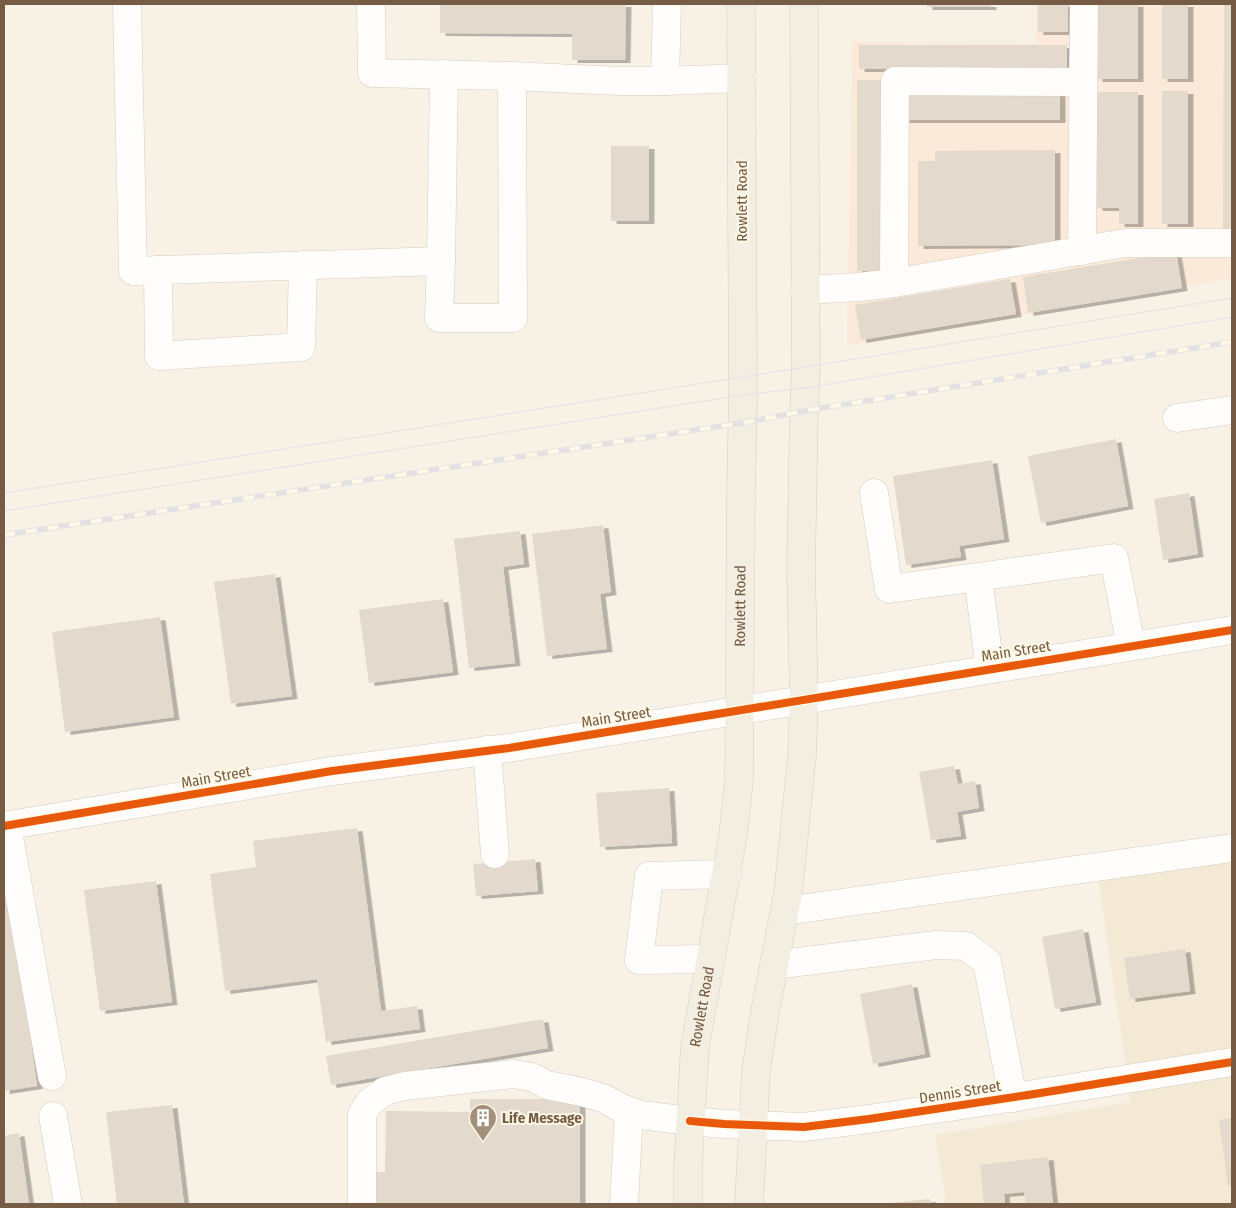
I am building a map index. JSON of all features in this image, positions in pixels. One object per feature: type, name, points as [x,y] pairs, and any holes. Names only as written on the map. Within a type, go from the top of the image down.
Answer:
[{"type":"main road","name":"Rowlett Road","points":[[688,1204],[690,1121],[695,1046],[727,874],[739,781],[743,396],[741,4]]},
{"type":"main road","points":[[750,1204],[756,1071],[765,1012],[788,893],[802,756],[804,699],[801,569],[806,368],[804,4]]},
{"type":"street","points":[[127,4],[133,271],[441,261]]},
{"type":"street","points":[[371,4],[372,73],[619,80],[742,78]]},
{"type":"street","points":[[665,80],[667,4]]},
{"type":"street","points":[[1082,251],[1084,4]]},
{"type":"street","points":[[444,74],[439,318],[513,318],[512,76]]},
{"type":"street","points":[[894,283],[895,81],[1083,82]]},
{"type":"street","points":[[805,290],[894,283],[1125,243],[1232,243]]},
{"type":"street","points":[[158,270],[159,356],[302,347],[303,265]]},
{"type":"street","points":[[1177,418],[1232,410]]},
{"type":"street","points":[[874,494],[889,589],[1114,558],[1131,646]]},
{"type":"street","points":[[978,577],[990,669]]},
{"type":"street","name":"Main Street","points":[[5,826],[332,771],[488,750],[739,711],[1232,630]]},
{"type":"street","points":[[488,750],[495,854]]},
{"type":"street","points":[[5,826],[31,955],[52,1076]]},
{"type":"street","points":[[784,911],[1232,848]]},
{"type":"street","points":[[711,959],[639,960],[650,876],[727,874]]},
{"type":"street","points":[[774,965],[936,945],[966,946],[987,962],[1013,1098]]},
{"type":"street","name":"Dennis Street","points":[[362,1204],[362,1114],[369,1103],[385,1092],[405,1086],[514,1074],[532,1078],[547,1085],[603,1098],[641,1115],[690,1121],[804,1127],[869,1120],[1232,1062]]},
{"type":"street","points":[[624,1204],[629,1111]]},
{"type":"street","points":[[53,1116],[68,1204]]},
{"type":"shaded area","points":[[1036,4],[1232,4],[1232,278],[847,346],[852,42],[1036,43]]},
{"type":"shaded area","points":[[1232,860],[1232,1204],[946,1204],[935,1135],[1131,1102],[1098,878]]},
{"type":"building","points":[[440,4],[626,4],[625,60],[572,60],[572,34],[440,33]]},
{"type":"building","points":[[927,4],[991,4],[991,7],[927,7]]},
{"type":"building","points":[[1038,4],[1068,4],[1068,32],[1038,32]]},
{"type":"building","points":[[1097,4],[1138,4],[1138,79],[1097,79]]},
{"type":"building","points":[[1162,4],[1188,4],[1188,79],[1162,79]]},
{"type":"building","points":[[1224,4],[1232,4],[1232,229],[1223,229]]},
{"type":"building","points":[[859,45],[1067,45],[1067,69],[859,69]]},
{"type":"building","points":[[857,80],[881,80],[881,271],[857,271]]},
{"type":"building","points":[[904,91],[1060,91],[1060,120],[904,120]]},
{"type":"building","points":[[1162,91],[1188,91],[1188,224],[1162,224]]},
{"type":"building","points":[[1097,92],[1138,92],[1138,224],[1119,224],[1119,208],[1097,208]]},
{"type":"building","points":[[611,146],[649,146],[649,221],[611,221]]},
{"type":"building","points":[[1055,150],[1055,245],[918,246],[918,161],[935,161],[935,151]]},
{"type":"building","points":[[1176,252],[1182,288],[1028,313],[1023,277]]},
{"type":"building","points":[[1010,279],[1016,314],[861,340],[855,305]]},
{"type":"building","points":[[1116,439],[1128,506],[1041,523],[1028,456]]},
{"type":"building","points":[[992,460],[1004,539],[959,546],[961,557],[906,565],[893,476]]},
{"type":"building","points":[[1189,493],[1198,554],[1163,560],[1154,499]]},
{"type":"building","points":[[603,525],[611,592],[600,594],[607,649],[547,656],[532,534]]},
{"type":"building","points":[[520,531],[524,564],[503,567],[515,663],[469,668],[454,539]]},
{"type":"building","points":[[275,574],[292,696],[231,704],[214,582]]},
{"type":"building","points":[[443,599],[453,672],[369,683],[359,610]]},
{"type":"building","points":[[160,617],[174,717],[65,732],[52,632]]},
{"type":"building","points":[[954,766],[958,784],[975,781],[979,808],[957,812],[961,836],[931,840],[919,772]]},
{"type":"building","points":[[669,788],[672,843],[600,847],[596,793]]},
{"type":"building","points":[[357,828],[381,1011],[417,1006],[420,1029],[326,1042],[317,979],[225,991],[210,874],[256,867],[253,841]]},
{"type":"building","points":[[535,859],[538,891],[476,896],[473,864]]},
{"type":"building","points":[[156,881],[172,1002],[100,1011],[84,890]]},
{"type":"building","points":[[9,883],[37,1086],[4,1091],[4,884]]},
{"type":"building","points":[[1083,929],[1096,1002],[1055,1009],[1042,937]]},
{"type":"building","points":[[1185,949],[1190,991],[1130,999],[1124,958]]},
{"type":"building","points":[[912,984],[925,1054],[873,1064],[860,994]]},
{"type":"building","points":[[543,1019],[548,1048],[331,1085],[326,1056]]},
{"type":"building","name":"Life Message","points":[[470,1099],[580,1099],[580,1204],[374,1204],[374,1172],[385,1172],[386,1111],[470,1112]]},
{"type":"building","points":[[172,1105],[184,1204],[117,1204],[106,1112]]},
{"type":"building","points":[[1232,1118],[1232,1185],[1228,1186],[1219,1120]]},
{"type":"building","points":[[19,1133],[29,1204],[4,1204],[4,1136]]},
{"type":"building","points":[[1048,1157],[1053,1204],[1026,1204],[1024,1192],[1004,1194],[1005,1204],[984,1204],[980,1165]]},
{"type":"building","points":[[930,1199],[930,1204],[891,1204],[891,1203]]},
{"type":"tram line","points":[[4,493],[1232,298]]},
{"type":"tram line","points":[[4,511],[743,395],[805,388],[1232,317]]},
{"type":"railway","points":[[4,535],[742,423],[804,411],[1232,342]]},
{"type":"cycle path","points":[[4,826],[332,771],[509,748],[1232,630]]},
{"type":"cycle path","points":[[690,1121],[804,1127],[1028,1095],[1232,1062]]},
{"type":"place","name":"Life Message","points":[[483,1142]]}]
